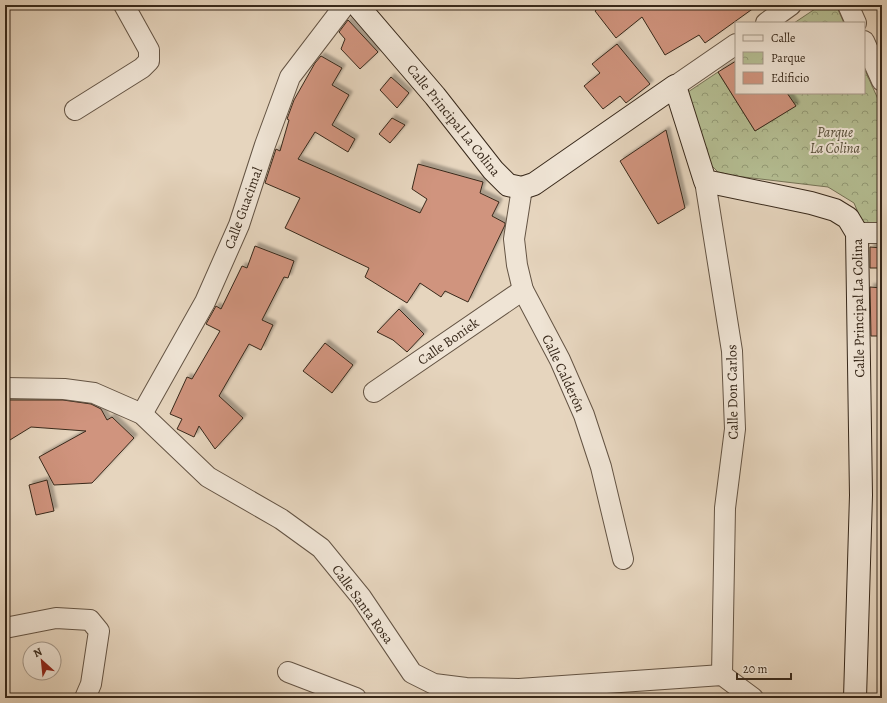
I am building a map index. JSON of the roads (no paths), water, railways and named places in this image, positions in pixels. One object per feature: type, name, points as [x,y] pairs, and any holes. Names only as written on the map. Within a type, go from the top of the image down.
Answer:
[{"type":"street","points":[[75,110],[142,68],[149,61],[148,50],[124,5]]},
{"type":"street","name":"Calle Guacimal","points":[[142,414],[205,302],[239,225],[265,145],[290,77],[344,5]]},
{"type":"street","name":"Calle Principal La Colina","points":[[357,5],[435,96],[493,170],[508,185],[522,188]]},
{"type":"street","points":[[767,22],[791,5]]},
{"type":"street","points":[[848,5],[856,22]]},
{"type":"street","points":[[865,43],[882,81]]},
{"type":"street","points":[[522,188],[534,184],[735,45]]},
{"type":"street","points":[[675,86],[705,181]]},
{"type":"street","name":"Calle Principal La Colina","points":[[705,181],[811,203],[835,210],[848,218],[857,233],[862,495],[856,698]]},
{"type":"street","name":"Calle Don Carlos","points":[[705,181],[732,351],[735,422],[725,508],[722,675]]},
{"type":"street","name":"Calle Calderón","points":[[522,188],[514,239],[517,265],[523,290],[560,360],[584,415],[602,467],[623,558]]},
{"type":"street","points":[[857,233],[882,233]]},
{"type":"street","name":"Calle Boniek","points":[[374,392],[523,290]]},
{"type":"street","name":"Calle Santa Rosa","points":[[5,388],[64,389],[94,393],[142,414],[208,477],[281,519],[321,548],[361,597],[412,673],[434,684],[466,688],[519,689],[722,675]]},
{"type":"street","points":[[5,628],[56,618],[90,620],[99,631],[91,684],[85,698]]},
{"type":"street","points":[[288,672],[356,698]]},
{"type":"street","points":[[722,675],[754,698]]},
{"type":"park label","name":"Parque La Colina","points":[[835,140]]}]
